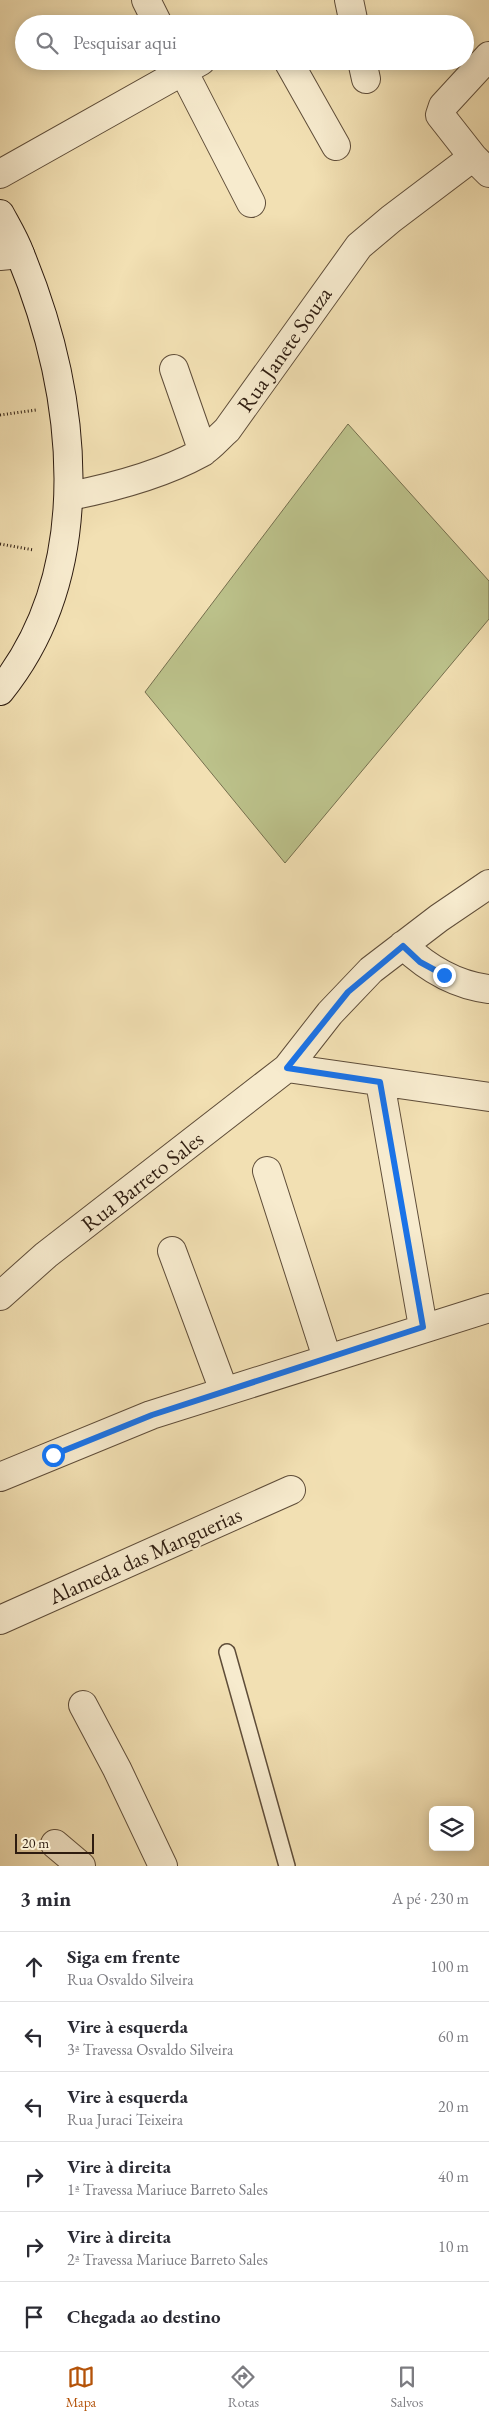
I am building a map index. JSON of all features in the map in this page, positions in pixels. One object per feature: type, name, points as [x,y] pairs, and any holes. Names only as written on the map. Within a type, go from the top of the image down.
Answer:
[{"type":"street","points":[[146,0],[154,15]]},
{"type":"street","points":[[349,0],[352,15]]},
{"type":"street","points":[[481,165],[440,115],[443,106],[489,56]]},
{"type":"street","points":[[0,174],[177,70]]},
{"type":"street","points":[[190,70],[250,203]]},
{"type":"street","points":[[293,70],[336,146]]},
{"type":"street","name":"Rua Janete Souza","points":[[70,496],[113,487],[144,477],[203,452],[227,430],[359,246],[391,219],[481,165]]},
{"type":"street","points":[[0,214],[10,255],[45,328],[64,406],[70,496],[63,555],[50,600],[37,635],[15,672],[0,691]]},
{"type":"street","points":[[174,369],[203,452]]},
{"type":"street","name":"Rua Barreto Sales","points":[[0,1296],[46,1255],[287,1068],[348,992],[439,918],[488,887]]},
{"type":"street","points":[[403,946],[420,962],[444,975],[471,987],[489,989]]},
{"type":"street","points":[[287,1068],[489,1097]]},
{"type":"street","points":[[380,1082],[423,1327]]},
{"type":"street","points":[[267,1171],[327,1358]]},
{"type":"street","points":[[172,1251],[224,1391]]},
{"type":"street","points":[[0,1477],[152,1415],[423,1327],[489,1308]]},
{"type":"street","name":"Alameda das Manguerias","points":[[0,1620],[291,1490]]},
{"type":"street","points":[[83,1705],[117,1769],[163,1866]]},
{"type":"street","points":[[55,1844],[81,1866]]},
{"type":"lane","points":[[227,1652],[287,1866]]},
{"type":"path","points":[[0,414],[64,406]]},
{"type":"path","points":[[0,544],[39,551]]},
{"type":"green space","points":[[348,424],[489,581],[489,619],[285,863],[145,692]]},
{"type":"route","points":[[53,1455],[152,1415],[423,1327],[380,1082],[287,1068],[348,992],[371,970],[403,946],[420,962],[444,975]]}]
